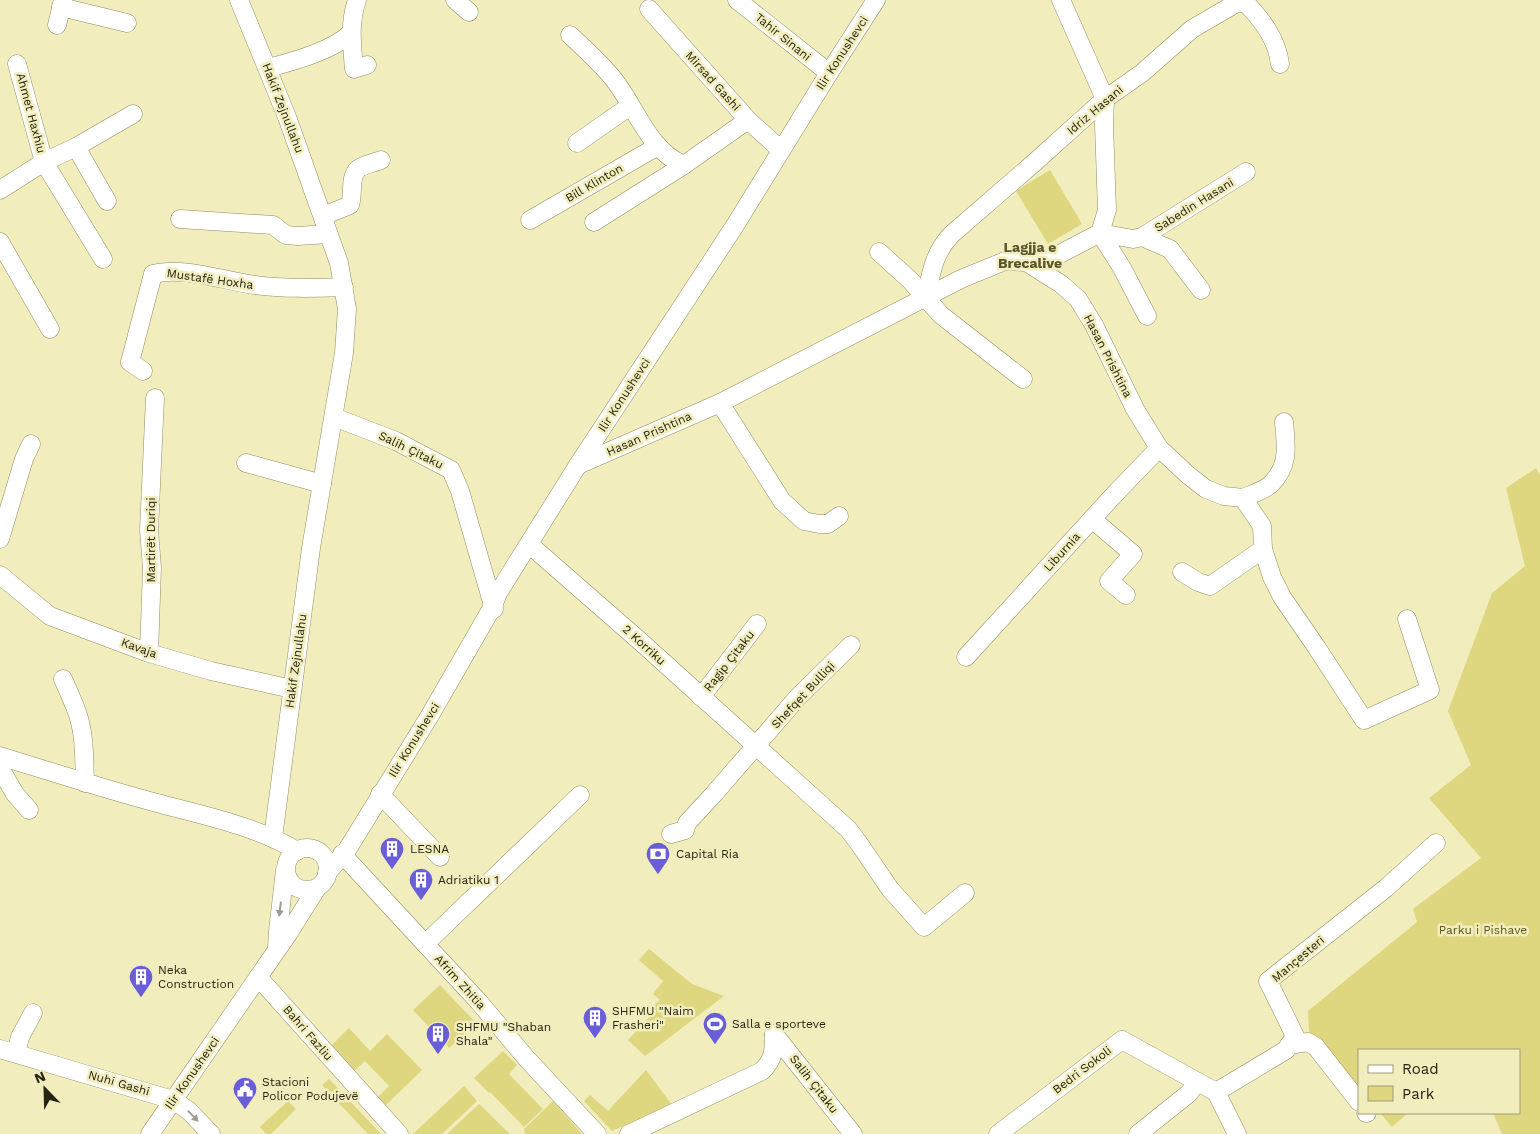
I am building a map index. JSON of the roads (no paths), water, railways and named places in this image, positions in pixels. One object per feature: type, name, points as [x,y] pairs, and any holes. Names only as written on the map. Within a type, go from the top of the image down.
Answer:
[{"type":"street","name":"Hakif Zejnullahu","points":[[239,0],[268,68],[339,263],[344,287],[347,323],[334,417],[311,548],[274,830],[270,838]]},
{"type":"street","points":[[357,0],[351,33],[354,70],[367,65]]},
{"type":"street","points":[[455,0],[470,12]]},
{"type":"street","name":"Tahir Sinani","points":[[737,0],[828,73]]},
{"type":"street","name":"Ilir Konushevci","points":[[342,854],[347,850],[440,699],[498,593],[530,545],[578,465],[728,235],[828,73],[876,0]]},
{"type":"street","points":[[1026,262],[1056,256],[1100,233],[1107,210],[1105,99],[1081,48],[1062,0]]},
{"type":"street","name":"Idriz Hasani","points":[[926,297],[933,266],[942,245],[968,219],[1036,162],[1105,99],[1142,73],[1192,30],[1235,4],[1245,2],[1263,22],[1279,51],[1280,64]]},
{"type":"street","points":[[57,25],[62,3],[127,24]]},
{"type":"street","name":"Mirsad Gashi","points":[[649,9],[748,120],[781,150]]},
{"type":"street","points":[[268,68],[342,41],[351,33]]},
{"type":"street","points":[[570,35],[612,77],[658,146],[672,160],[684,165]]},
{"type":"street","name":"Ahmet Haxhiu","points":[[17,64],[44,162]]},
{"type":"street","points":[[578,143],[630,106]]},
{"type":"street","name":"Ahmet Haxhiu","points":[[0,190],[44,162],[76,147],[133,114]]},
{"type":"street","points":[[594,222],[684,165],[748,120]]},
{"type":"street","name":"Bill Klinton","points":[[530,220],[658,146]]},
{"type":"street","points":[[76,147],[108,201]]},
{"type":"street","points":[[322,216],[350,205],[354,176],[358,168],[381,160]]},
{"type":"street","points":[[44,162],[103,259]]},
{"type":"street","name":"Sabedin Hasani","points":[[1100,233],[1134,239],[1142,237],[1246,172]]},
{"type":"street","points":[[180,220],[273,225],[286,234],[298,236],[328,234]]},
{"type":"street","points":[[1100,233],[1122,268],[1147,316]]},
{"type":"street","name":"Sabedin Hasani","points":[[1142,237],[1170,249],[1201,290]]},
{"type":"street","points":[[0,242],[50,329]]},
{"type":"street","points":[[879,252],[910,280],[941,315],[1023,379]]},
{"type":"street","name":"Hasan Prishtina","points":[[578,465],[720,402],[961,280],[1004,261],[1026,262],[1061,284],[1078,299],[1094,325],[1135,409],[1159,448],[1206,489],[1224,496],[1243,498]]},
{"type":"street","name":"Mustafë Hoxha","points":[[143,371],[130,362],[153,274],[163,271],[178,272],[258,286],[344,287]]},
{"type":"street","name":"Martirët Duriqi","points":[[149,653],[152,568],[149,530],[155,398]]},
{"type":"street","points":[[720,402],[782,501],[804,521],[828,524],[839,516]]},
{"type":"street","name":"Salih Çitaku","points":[[334,417],[396,441],[451,470],[460,491],[492,605]]},
{"type":"street","points":[[1284,422],[1287,449],[1284,465],[1270,485],[1243,498],[1262,526],[1263,549],[1272,577],[1282,597],[1364,720],[1430,690],[1407,619]]},
{"type":"street","points":[[0,539],[24,460],[31,444]]},
{"type":"street","name":"Liburnia","points":[[966,657],[1159,448]]},
{"type":"street","points":[[246,463],[322,484]]},
{"type":"street","points":[[1092,519],[1133,554],[1109,581],[1126,595]]},
{"type":"street","name":"2 Korriku","points":[[530,545],[757,745],[848,829],[890,889],[924,927],[965,894]]},
{"type":"street","points":[[1182,572],[1198,582],[1210,586],[1263,549]]},
{"type":"street","name":"Kavaja","points":[[0,575],[50,616],[149,653],[211,671],[292,689]]},
{"type":"street","name":"Ragip Çitaku","points":[[701,697],[757,624]]},
{"type":"street","name":"Shefqet Bulliqi","points":[[757,745],[798,697],[850,646]]},
{"type":"street","points":[[63,679],[78,713],[81,726],[85,783]]},
{"type":"street","points":[[671,834],[684,830],[687,823],[757,745]]},
{"type":"street","points":[[0,756],[85,783],[202,816],[281,842],[297,851]]},
{"type":"street","points":[[0,768],[15,794],[29,810]]},
{"type":"street","points":[[380,794],[440,857]]},
{"type":"street","points":[[425,944],[580,795]]},
{"type":"street","name":"Mançesteri","points":[[1289,1045],[1295,1036],[1268,981],[1386,888],[1436,843]]},
{"type":"street","points":[[277,949],[288,858],[297,851],[310,848],[327,854],[342,854]]},
{"type":"street","points":[[286,869],[286,875],[293,886],[305,890],[317,888],[326,879],[327,873],[326,860],[316,850]]},
{"type":"street","points":[[327,873],[342,854]]},
{"type":"street","name":"Afrim Zhitia","points":[[342,854],[479,1002],[527,1060],[597,1134]]},
{"type":"street","name":"Ilir Konushevci","points":[[150,1134],[288,934],[317,888]]},
{"type":"street","name":"Bahri Fazliu","points":[[258,977],[399,1134]]},
{"type":"street","name":"Nuhi Gashi","points":[[33,1013],[20,1037],[8,1051],[174,1100],[189,1111],[211,1134]]},
{"type":"street","name":"Salih Çitaku","points":[[630,1134],[762,1071],[770,1062],[774,1052],[774,1034],[853,1134]]},
{"type":"street","name":"Bedri Sokoli","points":[[998,1134],[1122,1040],[1216,1092]]},
{"type":"street","points":[[1237,1134],[1216,1092],[1286,1050],[1289,1045],[1308,1042],[1316,1047],[1358,1101]]},
{"type":"street","points":[[1138,1134],[1188,1094],[1198,1082]]},
{"type":"place","name":"LESNA","points":[[392,870]]},
{"type":"place","name":"Capital Ria","points":[[658,875]]},
{"type":"place","name":"Adriatiku 1","points":[[421,901]]},
{"type":"place","name":"Neka Construction","points":[[141,998]]},
{"type":"place","name":"SHFMU \"Naim Frasheri\"","points":[[595,1039]]},
{"type":"place","name":"Salla e sporteve","points":[[715,1045]]},
{"type":"place","name":"SHFMU \"Shaban Shala\"","points":[[438,1055]]},
{"type":"place","name":"Stacioni Policor Podujevë","points":[[245,1110]]},
{"type":"district","name":"Lagjja e Brecalive","points":[[1030,256]]},
{"type":"park label","name":"Parku i Pishave","points":[[1483,930]]}]
